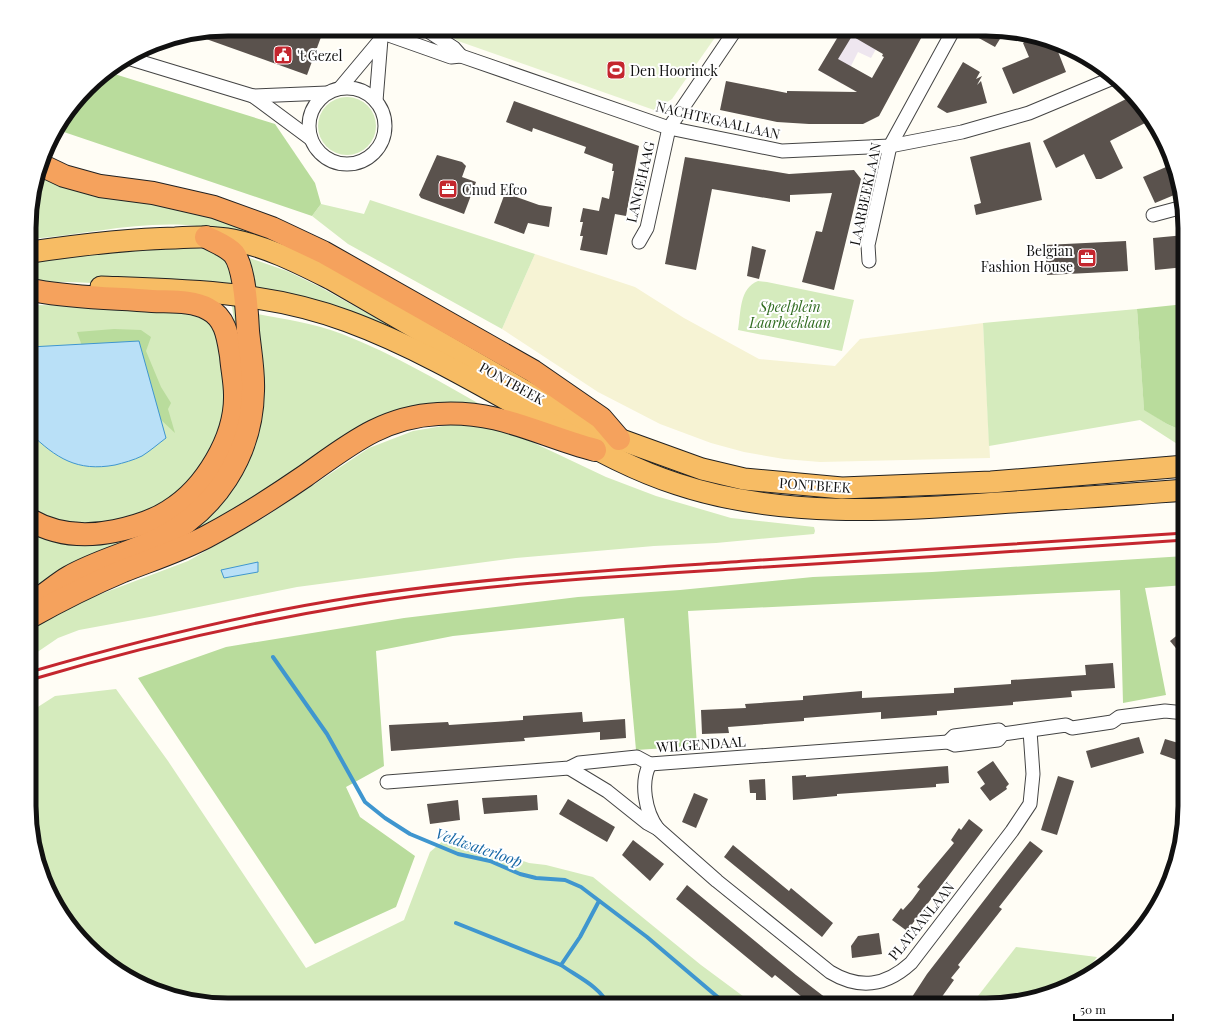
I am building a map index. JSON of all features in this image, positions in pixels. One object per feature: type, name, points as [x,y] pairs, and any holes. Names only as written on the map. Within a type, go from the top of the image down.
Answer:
[{"type":"highway","points":[[46,167],[64,176],[100,186],[153,193],[214,207],[272,228],[323,252],[533,371],[601,418],[619,438]]},
{"type":"highway","points":[[36,601],[69,577],[158,539],[189,521],[210,501],[229,476],[242,450],[251,418],[254,391],[245,296],[239,263],[234,254],[206,237]]},
{"type":"highway","name":"PONTBEEK","points":[[36,251],[132,238],[206,237],[232,240],[264,248],[298,262],[331,279],[535,397],[619,438],[702,469],[744,479],[842,488],[991,482],[1178,467]]},
{"type":"highway","points":[[36,291],[58,286],[206,292],[245,296],[312,309],[346,320],[439,364],[595,450],[641,471],[679,485],[724,496],[787,507],[917,509],[1178,490]]},
{"type":"highway","points":[[36,291],[58,295],[186,303],[208,309],[220,318],[227,332],[235,396],[229,432],[216,463],[192,494],[168,512],[138,526],[84,535],[40,526],[36,524]]},
{"type":"highway","points":[[36,613],[70,594],[164,556],[206,536],[251,512],[364,435],[402,419],[437,414],[486,416],[505,420],[572,444],[595,450]]},
{"type":"street","points":[[340,88],[381,36]]},
{"type":"street","points":[[376,101],[383,36]]},
{"type":"street","name":"NACHTEGAALLAAN","points":[[392,36],[451,57],[461,56],[669,128],[782,151],[890,146],[962,132],[1018,117],[1108,80]]},
{"type":"street","name":"NACHTEGAALLAAN","points":[[436,36],[454,48],[461,56]]},
{"type":"street","points":[[669,128],[731,36]]},
{"type":"street","name":"LAARBEEKLAAN","points":[[869,261],[868,245],[890,146],[950,36]]},
{"type":"street","points":[[135,60],[253,96],[327,93],[340,88],[353,88],[366,92],[376,101],[383,112],[386,126],[383,139],[372,155],[360,162],[347,164],[327,159],[317,150],[311,139],[309,129],[310,115],[317,102],[327,93]]},
{"type":"street","points":[[253,96],[311,139]]},
{"type":"street","name":"LANGEHAAG","points":[[639,242],[647,228],[669,128]]},
{"type":"street","points":[[1153,215],[1177,209]]},
{"type":"street","name":"WILGENDAAL","points":[[387,782],[569,768],[580,763],[637,756],[650,764],[948,742],[954,736],[1000,730],[1003,734],[1066,725],[1072,728],[1112,722],[1119,717],[1165,712],[1178,713]]},
{"type":"street","name":"PLATAANLAAN","points":[[650,764],[646,772],[646,803],[651,820],[658,829],[717,881],[830,972],[843,980],[853,983],[881,982],[897,975],[911,963],[1012,831],[1030,804],[1033,774],[1030,731]]},
{"type":"street","name":"PLATAANLAAN","points":[[569,768],[607,791],[647,824],[658,829]]},
{"type":"shaded area","points":[[839,36],[883,36],[871,58],[858,52],[842,84],[818,70]]},
{"type":"shaded area","points":[[535,254],[635,287],[684,318],[759,359],[835,366],[860,339],[983,323],[990,458],[820,462],[784,459],[744,452],[711,443],[660,424],[598,392],[502,329]]},
{"type":"green space","name":"Den Hoorinck","points":[[451,36],[716,36],[672,99],[654,110],[458,41]]},
{"type":"green space","points":[[114,74],[275,124],[315,183],[321,204],[312,216],[62,131],[76,111],[92,92]]},
{"type":"green space","points":[[347,97],[358,99],[371,110],[374,115],[376,126],[374,137],[363,150],[358,153],[347,155],[336,153],[323,142],[320,137],[318,126],[320,115],[331,102],[336,99]]},
{"type":"green space","points":[[44,175],[197,209],[308,254],[232,232],[201,226],[186,225],[147,225],[36,238],[36,216]]},
{"type":"green space","points":[[370,200],[535,254],[502,329],[348,244],[312,216],[321,204],[364,214]]},
{"type":"green space","points":[[174,247],[198,248],[213,252],[226,261],[233,275],[236,289],[36,282],[36,261],[128,250]]},
{"type":"green space","points":[[244,256],[287,271],[320,287],[480,376],[251,290]]},
{"type":"green space","name":"Speelplein Laarbeeklaan","points":[[758,281],[854,300],[842,351],[738,330],[744,295],[752,284]]},
{"type":"green space","points":[[36,305],[137,306],[200,314],[212,325],[220,339],[227,395],[214,447],[183,491],[134,519],[85,526],[61,521],[36,513]]},
{"type":"green space","points":[[1178,305],[1178,429],[1144,410],[1137,309]]},
{"type":"green space","points":[[232,306],[239,307],[247,367],[247,403],[237,448],[227,468],[215,486],[200,503],[183,518],[164,530],[69,571],[36,593],[36,528],[56,534],[83,539],[108,539],[133,534],[157,524],[178,511],[198,494],[214,475],[227,453],[236,430],[239,415],[241,384]]},
{"type":"green space","points":[[1137,309],[1144,409],[1167,424],[1178,429],[1178,444],[1140,420],[989,446],[983,323]]},
{"type":"green space","points":[[253,313],[320,327],[342,334],[418,369],[490,410],[473,408],[309,461],[206,530],[173,541],[193,527]]},
{"type":"green space","points":[[114,329],[141,330],[151,337],[146,351],[161,387],[171,403],[168,409],[175,433],[82,346],[77,332]]},
{"type":"green space","points":[[455,424],[490,428],[513,433],[606,477],[656,496],[731,518],[814,527],[815,531],[814,534],[716,543],[654,546],[516,558],[297,587],[79,630],[58,638],[36,653],[36,625],[64,608],[188,561],[265,517],[369,448],[413,431]]},
{"type":"green space","points":[[1178,556],[1178,586],[1145,588],[1166,695],[1123,703],[1120,590],[688,611],[697,746],[636,750],[624,618],[453,636],[376,651],[384,766],[346,787],[360,817],[415,856],[396,907],[315,944],[138,678],[226,647],[404,618],[578,597],[680,590],[813,577],[932,572]]},
{"type":"green space","points":[[116,689],[168,761],[306,968],[404,920],[430,852],[444,840],[491,850],[529,863],[546,865],[593,877],[701,965],[746,998],[216,998],[167,988],[143,978],[122,966],[92,942],[68,912],[56,891],[46,867],[36,818],[36,708],[55,696]]},
{"type":"green space","points":[[1016,947],[1097,957],[1089,968],[1071,978],[1047,988],[998,998],[976,998]]},
{"type":"water","points":[[139,341],[166,438],[136,459],[102,467],[78,465],[49,450],[36,438],[36,347]]},
{"type":"water","points":[[258,562],[258,572],[224,578],[221,570]]},
{"type":"building","name":"'t Gezel","points":[[216,36],[321,36],[307,75],[203,38]]},
{"type":"building","points":[[838,36],[852,36],[922,36],[879,116],[863,124],[809,124],[777,122],[720,110],[726,81],[787,93],[787,91],[857,92],[818,70]],"holes":[[[852,36],[883,54],[882,56],[884,57],[872,78],[838,59]]]},
{"type":"building","points":[[978,36],[1001,37],[995,47]]},
{"type":"building","points":[[1026,41],[1058,50],[1066,72],[1013,94],[1002,68],[1029,57],[1023,43]]},
{"type":"building","points":[[963,62],[980,72],[976,79],[982,76],[977,85],[981,81],[987,103],[947,113],[937,107]]},
{"type":"building","points":[[1127,98],[1146,122],[1110,141],[1123,168],[1101,179],[1096,179],[1084,154],[1056,168],[1043,141]]},
{"type":"building","points":[[514,101],[639,146],[626,216],[615,214],[607,255],[580,250],[583,236],[580,236],[583,222],[580,222],[583,208],[599,211],[602,197],[609,199],[614,171],[612,171],[613,164],[584,153],[586,147],[533,128],[532,132],[506,122]]},
{"type":"building","points":[[1030,142],[1042,200],[976,215],[974,205],[981,203],[970,157]]},
{"type":"building","name":"Cnud Efco","points":[[437,155],[462,162],[466,166],[462,177],[476,182],[464,214],[421,198],[419,195]]},
{"type":"building","points":[[685,157],[789,174],[854,170],[861,179],[834,290],[802,282],[816,231],[822,232],[832,193],[790,195],[790,202],[712,189],[696,270],[665,264]]},
{"type":"building","points":[[1168,166],[1175,195],[1155,203],[1143,177]]},
{"type":"building","points":[[505,193],[539,205],[552,207],[549,227],[528,223],[524,234],[494,223]]},
{"type":"building","points":[[1178,236],[1178,268],[1155,270],[1153,238]]},
{"type":"building","name":"Belgian Fashion House","points":[[1126,241],[1128,271],[1047,275],[1045,245]]},
{"type":"building","points":[[752,246],[766,250],[759,279],[747,276]]},
{"type":"building","points":[[1178,635],[1178,651],[1170,641]]},
{"type":"building","points":[[1113,663],[1115,688],[1071,691],[1072,697],[1013,702],[1013,705],[937,711],[937,715],[881,719],[881,712],[804,718],[804,721],[728,727],[729,733],[702,734],[701,710],[746,708],[745,704],[803,700],[803,696],[862,691],[862,698],[954,693],[954,688],[1011,684],[1011,680],[1086,675],[1085,665]]},
{"type":"building","points":[[582,712],[583,722],[625,719],[626,738],[600,740],[600,732],[524,738],[525,741],[391,751],[389,725],[448,722],[449,725],[523,720],[523,716]]},
{"type":"building","points":[[1139,737],[1144,753],[1091,768],[1086,751]]},
{"type":"building","points":[[1165,739],[1178,743],[1178,760],[1160,754]]},
{"type":"building","points":[[993,761],[1009,784],[1006,787],[1007,789],[990,801],[980,788],[985,784],[977,772]]},
{"type":"building","points":[[948,766],[949,783],[936,784],[936,787],[837,794],[837,796],[793,800],[792,776],[806,775],[806,777]]},
{"type":"building","points":[[1058,776],[1074,781],[1057,835],[1041,830]]},
{"type":"building","points":[[765,779],[766,800],[756,800],[756,793],[750,793],[749,780]]},
{"type":"building","points":[[694,793],[708,799],[696,828],[682,822]]},
{"type":"building","points":[[537,795],[538,810],[484,814],[482,798]]},
{"type":"building","points":[[568,799],[615,827],[607,842],[559,814]]},
{"type":"building","points":[[458,800],[460,820],[430,824],[427,804]]},
{"type":"building","points":[[969,819],[983,830],[907,931],[892,920],[901,908],[903,910],[912,900],[920,889],[917,887],[954,843],[951,840],[959,828],[961,830]]},
{"type":"building","points":[[633,840],[664,864],[650,881],[622,855]]},
{"type":"building","points":[[1030,841],[1043,851],[999,907],[1002,909],[958,965],[960,967],[951,978],[954,980],[941,998],[912,997],[927,974]]},
{"type":"building","points":[[733,845],[789,891],[791,888],[833,923],[822,937],[724,857]]},
{"type":"building","points":[[687,885],[826,998],[803,998],[775,975],[772,978],[676,899]]},
{"type":"building","points":[[879,933],[882,954],[852,958],[851,946],[858,936]]},
{"type":"waterway","name":"Veldwaterloop","points":[[273,657],[327,734],[365,802],[385,818],[410,834],[458,854],[490,861],[520,874],[536,878],[565,880],[581,887],[647,937],[719,998]]},
{"type":"waterway","points":[[599,901],[580,937],[561,965],[588,982],[604,998]]},
{"type":"waterway","points":[[456,923],[561,965]]},
{"type":"railway","points":[[36,670],[150,639],[232,620],[355,597],[453,584],[648,568],[1178,533]]},
{"type":"railway","points":[[36,678],[110,657],[232,628],[355,605],[497,586],[592,578],[1178,540]]},
{"type":"place","name":"'t Gezel","points":[[283,55]]},
{"type":"place","name":"Den Hoorinck","points":[[616,70]]},
{"type":"place","name":"Cnud Efco","points":[[448,189]]},
{"type":"place","name":"Belgian Fashion House","points":[[1087,258]]}]
